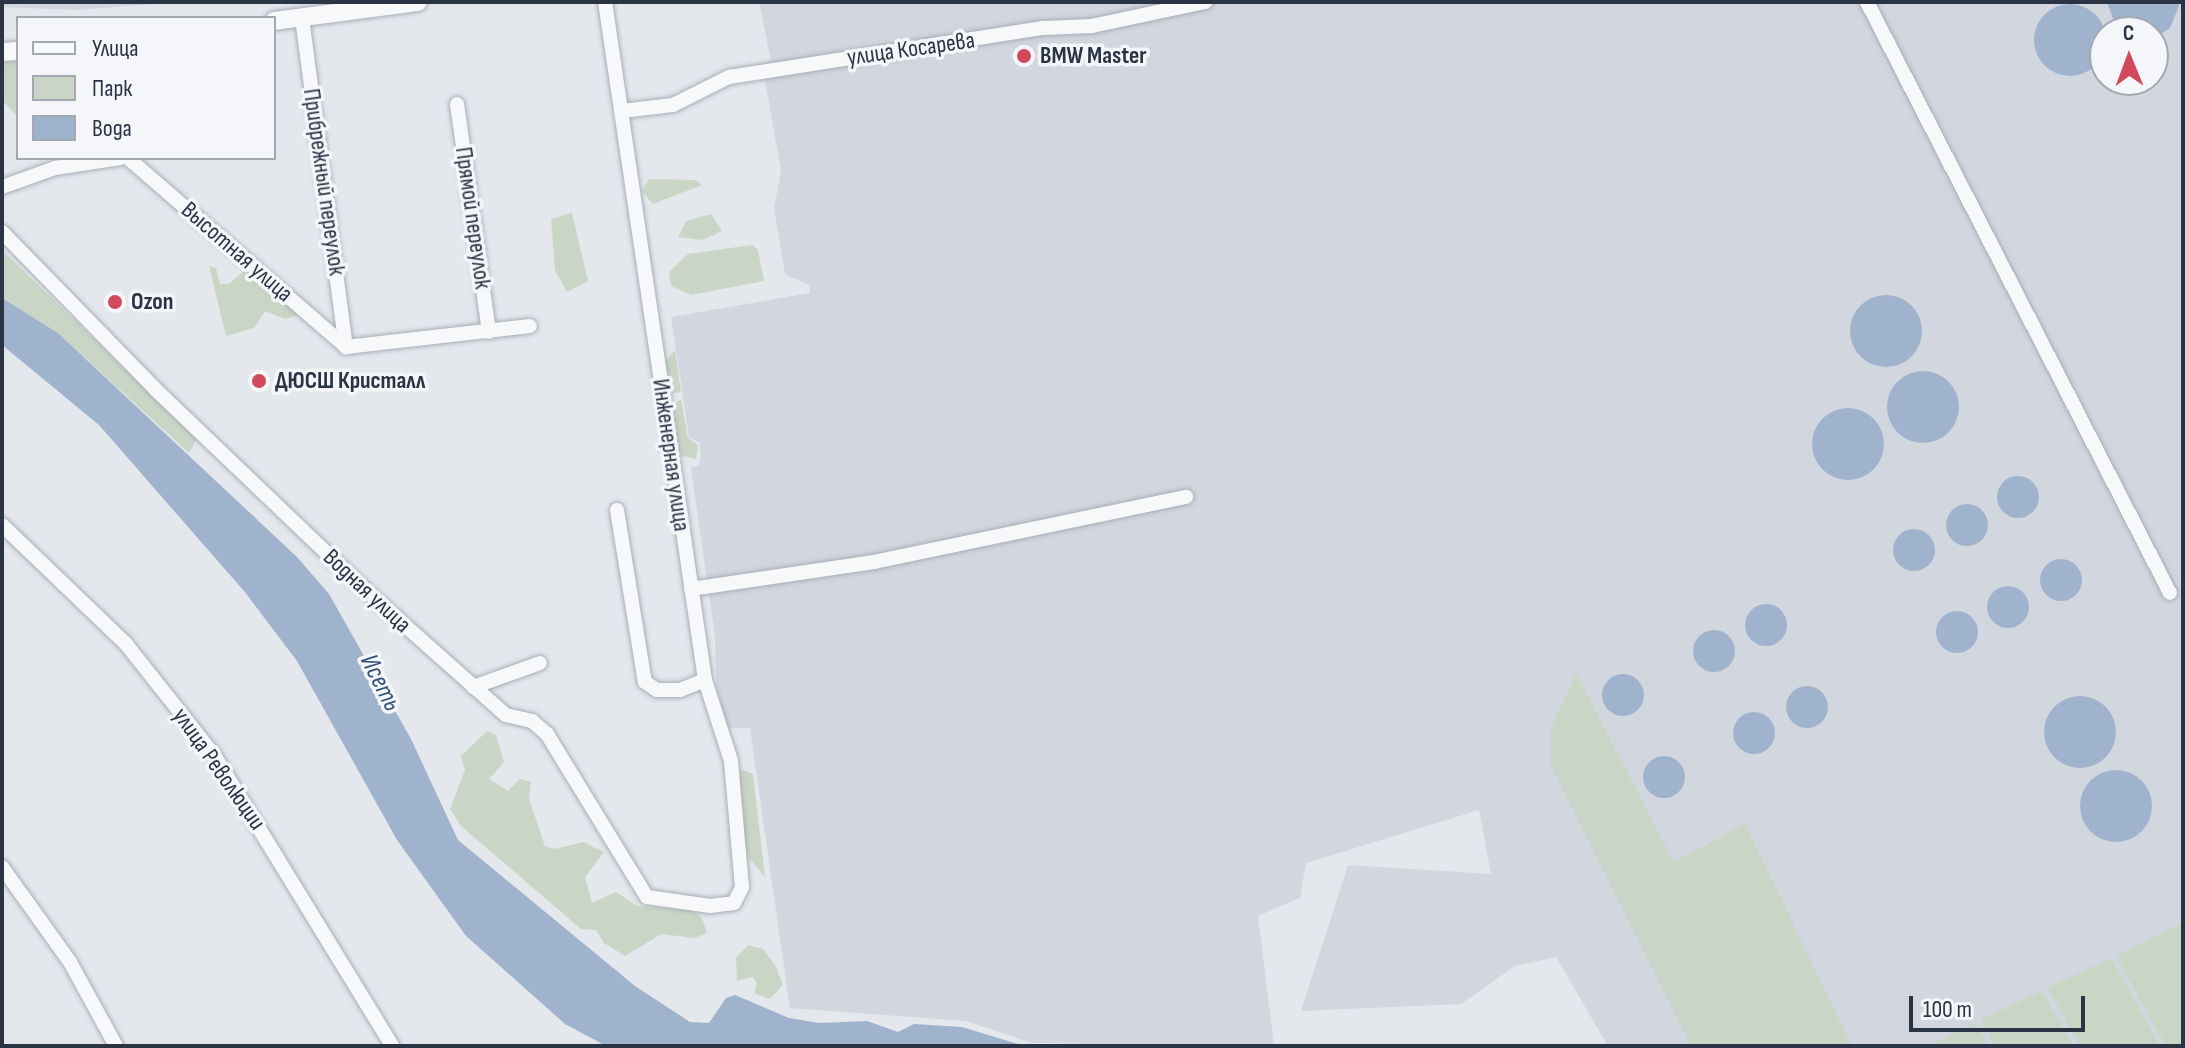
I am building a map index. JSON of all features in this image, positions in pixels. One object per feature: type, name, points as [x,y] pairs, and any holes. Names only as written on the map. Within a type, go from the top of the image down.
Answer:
[{"type":"street","points":[[276,21],[418,2]]},
{"type":"street","name":"Инженерная улица","points":[[605,2],[705,680],[731,761],[742,887],[734,903]]},
{"type":"street","name":"улица Косарева","points":[[622,111],[673,105],[729,77],[1043,28],[1092,26],[1205,2]]},
{"type":"street","points":[[1867,2],[2170,593]]},
{"type":"street","name":"Прибрежный переулок","points":[[302,18],[346,347]]},
{"type":"street","name":"Прямой переулок","points":[[457,104],[489,332]]},
{"type":"street","points":[[2,187],[55,168],[107,160]]},
{"type":"street","name":"Высотная улица","points":[[130,160],[346,347]]},
{"type":"street","name":"Водная улица","points":[[2,232],[156,390],[473,687],[506,715],[532,721],[547,734],[647,897],[710,906],[734,903]]},
{"type":"street","points":[[346,347],[530,326]]},
{"type":"street","points":[[691,589],[874,562],[1186,497]]},
{"type":"street","points":[[617,510],[645,682],[657,690],[680,690],[705,680]]},
{"type":"street","name":"улица Революции","points":[[2,525],[126,644],[214,755],[392,1046]]},
{"type":"street","points":[[473,687],[540,663]]},
{"type":"street","points":[[2,867],[70,962],[116,1046]]},
{"type":"shaded area","points":[[2,2],[182,2],[76,10],[2,7]]},
{"type":"shaded area","points":[[759,2],[2183,2],[2183,1046],[1608,1046],[1556,957],[1515,966],[1461,1004],[1301,1011],[1348,865],[1491,874],[1479,810],[1306,863],[1300,898],[1258,916],[1274,1046],[1032,1043],[966,1021],[790,1008],[750,728],[727,728],[716,683],[715,636],[691,468],[699,466],[701,453],[699,443],[689,437],[671,317],[810,293],[809,285],[785,274],[774,209],[781,171],[762,63],[771,61]]},
{"type":"green space","points":[[16,61],[16,115],[2,100],[2,62]]},
{"type":"green space","points":[[649,179],[695,180],[702,185],[653,204],[642,191]]},
{"type":"green space","points":[[572,213],[588,281],[567,292],[555,270],[551,219]]},
{"type":"green space","points":[[711,214],[722,231],[703,240],[678,237],[686,221]]},
{"type":"green space","points":[[752,245],[758,250],[764,281],[691,295],[671,286],[669,272],[688,254]]},
{"type":"green space","points":[[2,250],[197,439],[189,453],[58,333],[2,298]]},
{"type":"green space","points":[[209,266],[216,268],[220,284],[229,284],[245,270],[301,314],[285,319],[265,311],[254,328],[226,336]]},
{"type":"green space","points":[[675,350],[681,392],[672,394],[665,362]]},
{"type":"green space","points":[[681,399],[688,438],[698,445],[696,459],[679,455],[671,405]]},
{"type":"green space","points":[[1576,674],[1674,862],[1745,824],[1852,1046],[1691,1046],[1551,766],[1551,728]]},
{"type":"green space","points":[[487,731],[496,735],[504,762],[489,779],[508,791],[520,779],[531,782],[529,799],[545,846],[555,849],[583,842],[604,852],[585,877],[592,903],[616,892],[637,906],[693,910],[702,918],[707,933],[695,938],[661,934],[625,956],[604,943],[596,930],[581,929],[461,826],[450,809],[465,770],[461,756]]},
{"type":"green space","points":[[741,769],[753,774],[765,877],[746,854],[738,782]]},
{"type":"green space","points":[[2181,924],[2183,1046],[2166,1046],[2116,956]]},
{"type":"green space","points":[[748,945],[763,949],[775,965],[783,985],[770,999],[754,993],[757,984],[753,977],[737,981],[736,958]]},
{"type":"green space","points":[[2111,958],[2160,1046],[2080,1046],[2048,988]]},
{"type":"green space","points":[[2042,991],[2073,1046],[1995,1046],[1981,1020]]},
{"type":"green space","points":[[1976,1023],[1988,1046],[1926,1046]]},
{"type":"water","points":[[2107,2],[2178,2],[2179,6],[2169,29],[2169,16],[2112,16]]},
{"type":"water","points":[[2070,4],[2084,7],[2095,15],[2089,16],[2089,70],[2063,75],[2050,70],[2040,60],[2035,47],[2035,33],[2040,20],[2050,10]]},
{"type":"water","points":[[1886,295],[1912,305],[1922,331],[1912,357],[1886,367],[1860,357],[1850,331],[1860,305]]},
{"type":"water","points":[[2,298],[58,333],[297,557],[329,594],[411,739],[458,840],[635,986],[690,1022],[709,1023],[726,998],[735,995],[789,1018],[819,1023],[867,1021],[898,1032],[914,1024],[962,1027],[1025,1046],[606,1046],[565,1024],[466,936],[397,840],[297,661],[244,591],[99,425],[2,345]]},
{"type":"water","points":[[1923,371],[1949,381],[1959,407],[1949,433],[1923,443],[1897,433],[1887,407],[1897,381]]},
{"type":"water","points":[[1848,408],[1874,418],[1884,444],[1874,470],[1848,480],[1822,470],[1812,444],[1822,418]]},
{"type":"water","points":[[2018,476],[2033,482],[2039,497],[2033,512],[2018,518],[2003,512],[1997,497],[2003,482]]},
{"type":"water","points":[[1967,504],[1982,510],[1988,525],[1982,540],[1967,546],[1952,540],[1946,525],[1952,510]]},
{"type":"water","points":[[1914,529],[1929,535],[1935,550],[1929,565],[1914,571],[1899,565],[1893,550],[1899,535]]},
{"type":"water","points":[[2061,559],[2076,565],[2082,580],[2076,595],[2061,601],[2046,595],[2040,580],[2046,565]]},
{"type":"water","points":[[2008,586],[2023,592],[2029,607],[2023,622],[2008,628],[1993,622],[1987,607],[1993,592]]},
{"type":"water","points":[[1766,604],[1781,610],[1787,625],[1781,640],[1766,646],[1751,640],[1745,625],[1751,610]]},
{"type":"water","points":[[1957,611],[1972,617],[1978,632],[1972,647],[1957,653],[1942,647],[1936,632],[1942,617]]},
{"type":"water","points":[[1714,630],[1729,636],[1735,651],[1729,666],[1714,672],[1699,666],[1693,651],[1699,636]]},
{"type":"water","points":[[1623,674],[1638,680],[1644,695],[1638,710],[1623,716],[1608,710],[1602,695],[1608,680]]},
{"type":"water","points":[[1807,686],[1822,692],[1828,707],[1822,722],[1807,728],[1792,722],[1786,707],[1792,692]]},
{"type":"water","points":[[2080,696],[2106,706],[2116,732],[2106,758],[2080,768],[2054,758],[2044,732],[2054,706]]},
{"type":"water","points":[[1754,712],[1769,718],[1775,733],[1769,748],[1754,754],[1739,748],[1733,733],[1739,718]]},
{"type":"water","points":[[1664,756],[1679,762],[1685,777],[1679,792],[1664,798],[1649,792],[1643,777],[1649,762]]},
{"type":"water","points":[[2116,770],[2142,780],[2152,806],[2142,832],[2116,842],[2090,832],[2080,806],[2090,780]]},
{"type":"place","name":"BMW Master","points":[[1024,56]]},
{"type":"place","name":"Ozon","points":[[115,302]]},
{"type":"place","name":"ДЮСШ Кристалл","points":[[259,381]]},
{"type":"water label","name":"Исеть","points":[[380,683]]}]
